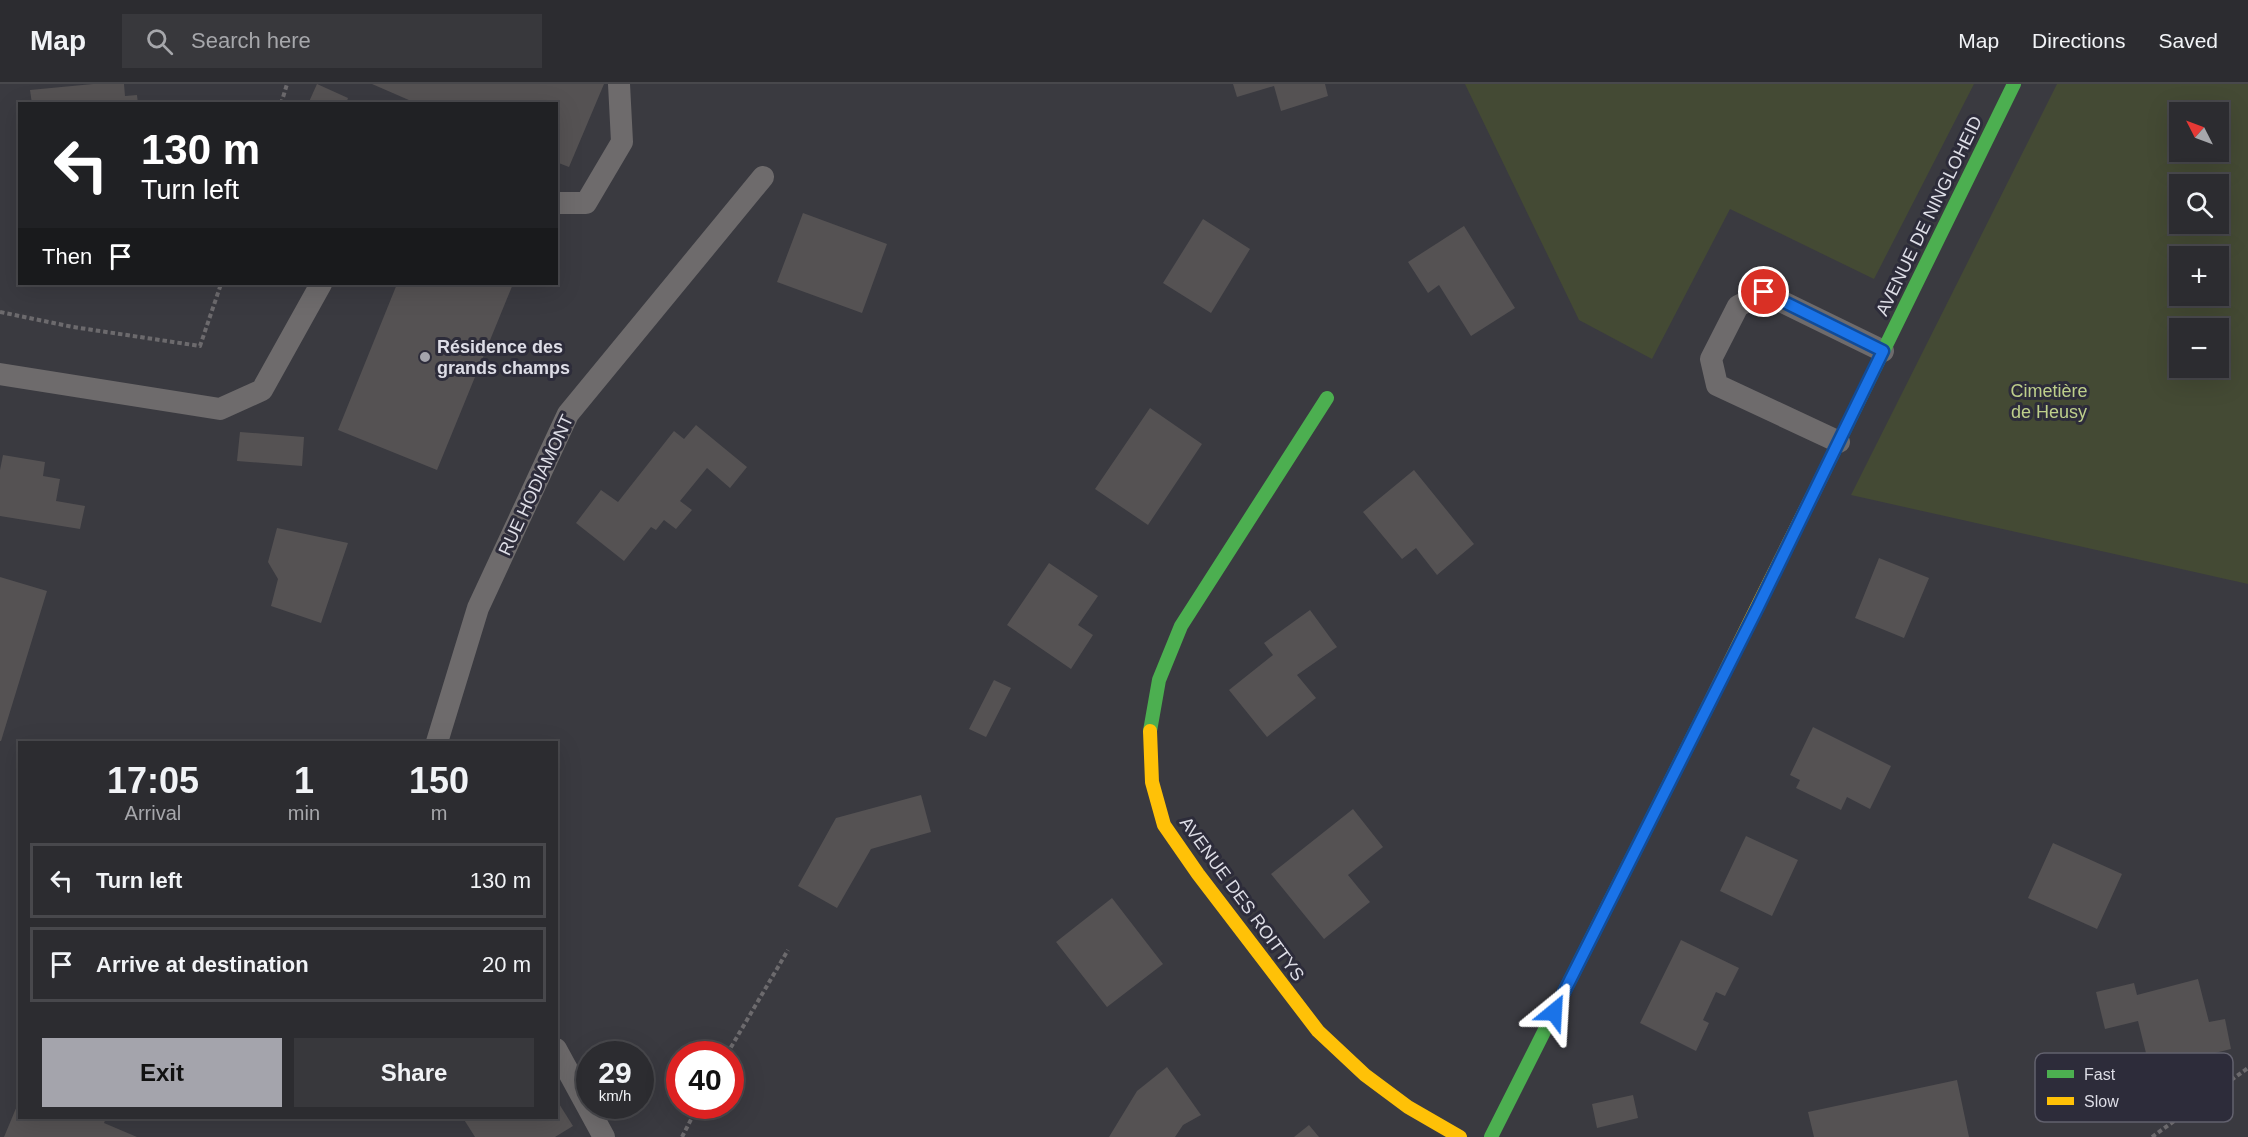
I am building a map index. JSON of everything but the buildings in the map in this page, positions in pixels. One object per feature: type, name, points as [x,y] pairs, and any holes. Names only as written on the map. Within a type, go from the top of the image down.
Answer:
[{"type":"street","name":"AVENUE DE NINGLOHEID","points":[[1491,1137],[1839,442],[2014,84]]},
{"type":"street","name":"AVENUE DES ROITTYS","points":[[1327,398],[1181,626],[1159,680],[1150,726],[1152,782],[1164,825],[1198,874],[1318,1030],[1365,1075],[1408,1107],[1460,1137]]},
{"type":"lane","points":[[558,203],[586,203],[622,142],[620,84]]},
{"type":"lane","name":"RUE HODIAMONT","points":[[437,741],[478,608],[568,414],[763,177]]},
{"type":"lane","points":[[0,374],[220,410],[262,390],[320,285]]},
{"type":"lane","points":[[1839,442],[1716,385],[1711,359],[1738,306],[1764,292],[1883,351]]},
{"type":"lane","points":[[558,1053],[604,1137]]},
{"type":"path","points":[[282,102],[287,84]]},
{"type":"path","points":[[0,312],[73,327],[200,345],[220,285]]},
{"type":"path","points":[[735,1041],[788,950]]},
{"type":"path","points":[[2233,1079],[2248,1068]]},
{"type":"path","points":[[682,1137],[691,1119]]},
{"type":"path","points":[[2152,1137],[2173,1122]]},
{"type":"green space","points":[[1465,84],[1974,84],[1874,279],[1730,209],[1652,359],[1579,320]]},
{"type":"green space","name":"Cimetière de Heusy","points":[[2057,84],[2248,84],[2248,584],[1851,495]]},
{"type":"traffic: fast","points":[[1825,470],[2014,84]]},
{"type":"traffic: fast","points":[[1150,731],[1159,680],[1181,626],[1327,398]]},
{"type":"traffic: fast","points":[[1491,1137],[1708,706]]},
{"type":"traffic: slow","points":[[1708,706],[1825,470]]},
{"type":"traffic: slow","points":[[1150,731],[1152,782],[1164,825],[1198,874],[1318,1031],[1365,1075],[1408,1107],[1460,1137]]},
{"type":"place","name":"Résidence des grands champs","points":[[425,357]]},
{"type":"route","points":[[1554,1012],[1758,607],[1883,351],[1764,292]]}]
